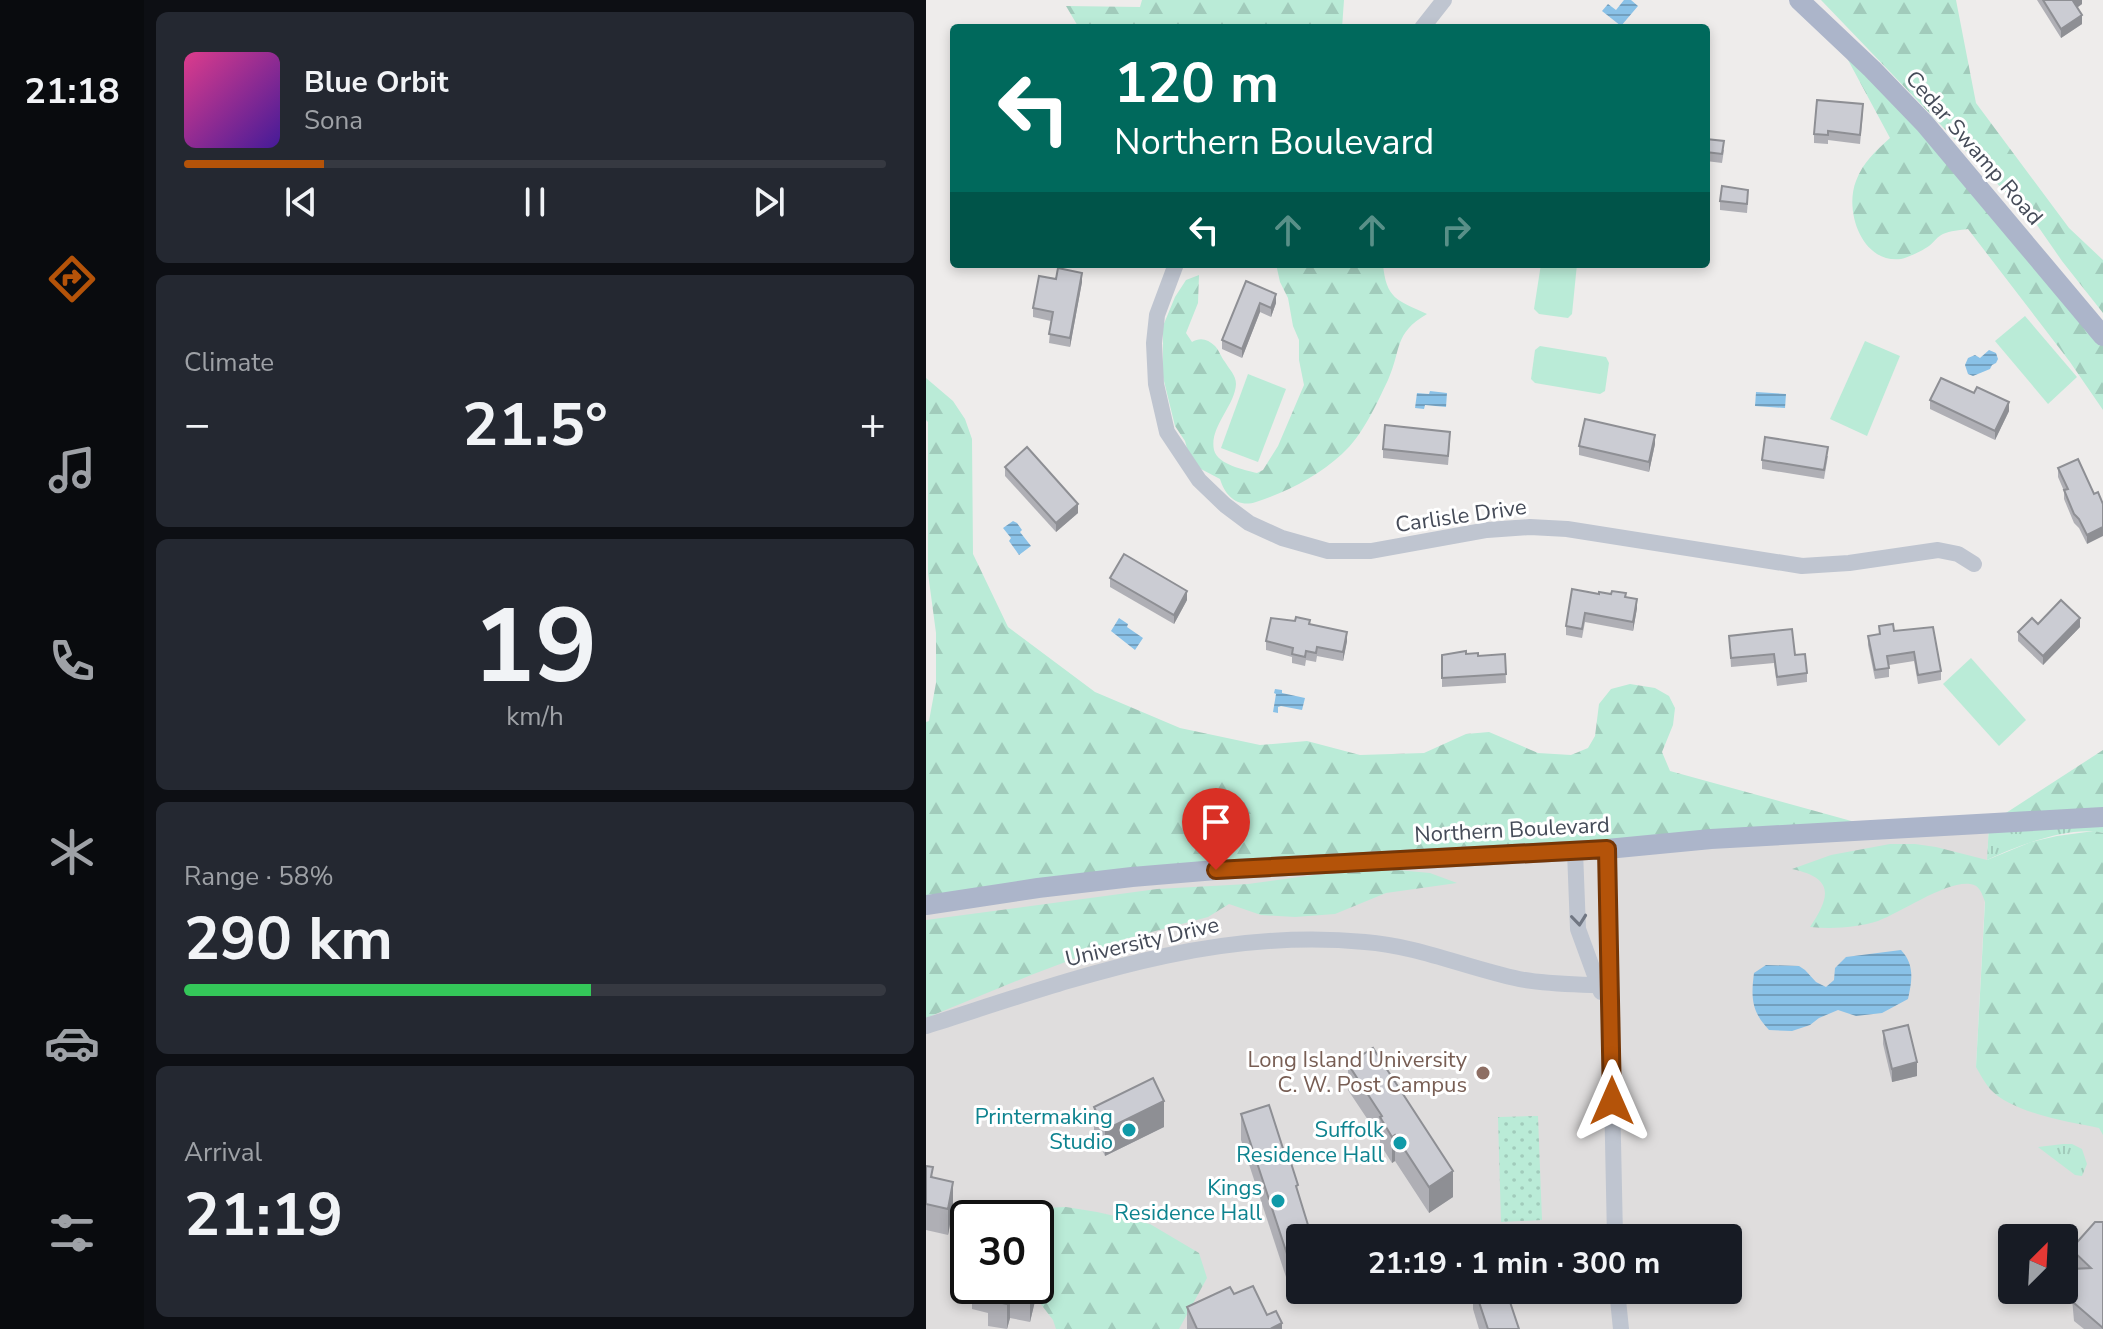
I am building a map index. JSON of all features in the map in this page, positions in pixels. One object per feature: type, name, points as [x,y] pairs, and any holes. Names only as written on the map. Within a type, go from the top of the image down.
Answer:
[{"type":"main road","name":"Cedar Swamp Road","points":[[1799,0],[1925,124],[2103,336]]},
{"type":"main road","name":"Northern Boulevard","points":[[926,905],[1038,888],[1174,873],[2103,817]]},
{"type":"street","points":[[1425,24],[1444,0]]},
{"type":"street","name":"Carlisle Drive","points":[[1175,268],[1157,315],[1154,343],[1156,384],[1167,432],[1199,480],[1223,503],[1249,523],[1282,538],[1328,551],[1371,551],[1487,530],[1542,527],[1802,566],[1849,563],[1938,550],[1958,554],[1974,564]]},
{"type":"street","points":[[1604,986],[1607,849]]},
{"type":"street","points":[[1575,851],[1578,929],[1604,986],[1612,1024],[1615,1224]]},
{"type":"street","name":"University Drive","points":[[926,1026],[1074,979],[1179,952],[1313,938],[1369,942],[1424,953],[1519,979],[1604,986]]},
{"type":"street","points":[[1618,1304],[1621,1329]]},
{"type":"shaded area","name":"Long Island University C. W. Post Campus","points":[[1989,824],[1976,1067],[2103,1078],[2103,1329],[926,1329],[926,905],[1038,888]]},
{"type":"green space","points":[[1142,0],[1344,0],[1342,24],[1077,24],[1066,6],[1140,7]]},
{"type":"green space","points":[[1821,0],[1956,0],[1976,103],[2069,228],[2103,260],[2103,313],[2037,225]]},
{"type":"green space","points":[[1833,32],[2103,336],[2103,410],[1968,229],[1943,234],[1926,248],[1901,259],[1887,258],[1866,244],[1855,220],[1853,193],[1862,168],[1890,138]]},
{"type":"green space","points":[[1277,268],[1384,268],[1390,292],[1427,314],[1403,335],[1379,399],[1350,446],[1333,462],[1291,488],[1256,502],[1243,503],[1225,491],[1220,479],[1199,468],[1175,426],[1163,377],[1163,326],[1186,280],[1199,275],[1198,303],[1186,333],[1192,342],[1204,340],[1215,346],[1234,375],[1236,384],[1215,433],[1214,450],[1221,460],[1232,466],[1257,473],[1263,470],[1278,446],[1304,385],[1299,340],[1288,298]]},
{"type":"green space","points":[[1540,268],[1577,268],[1572,314],[1568,318],[1539,314],[1534,309]]},
{"type":"green space","points":[[2025,316],[2077,377],[2048,404],[1995,341]]},
{"type":"green space","points":[[1865,341],[1900,356],[1867,436],[1830,419]]},
{"type":"green space","points":[[1540,346],[1606,357],[1609,363],[1605,391],[1600,394],[1535,383],[1531,379],[1535,350]]},
{"type":"green space","points":[[1248,374],[1286,389],[1258,462],[1221,448]]},
{"type":"green space","points":[[926,378],[953,401],[965,419],[972,439],[973,554],[1008,627],[1095,692],[1180,728],[1260,745],[1307,741],[1360,755],[1424,753],[1466,734],[1489,732],[1538,753],[1571,755],[1588,748],[1595,736],[1599,704],[1611,689],[1630,684],[1655,688],[1669,696],[1675,708],[1673,725],[1662,752],[1670,771],[1884,830],[1216,870],[926,905],[926,722],[929,721],[936,683],[936,633],[928,573]]},
{"type":"green space","points":[[1971,658],[2026,720],[1999,746],[1943,684]]},
{"type":"green space","points":[[2103,750],[2103,817],[1989,824]]},
{"type":"green space","points":[[2103,817],[2103,833],[2060,834],[1987,860],[1989,824]]},
{"type":"green space","points":[[2094,831],[2103,833],[2103,1135],[2099,1128],[2042,1115],[2012,1104],[1990,1089],[1976,1067],[1985,902],[1976,886],[1960,884],[1949,887],[1878,921],[1844,927],[1810,927],[1822,906],[1825,890],[1815,878],[1792,869],[1831,855],[1890,844],[1936,847],[1987,860],[2031,842]]},
{"type":"green space","points":[[1387,869],[1430,873],[1457,883],[1386,893],[1335,914],[1295,917],[1261,915],[1229,904],[1208,917],[1129,938],[926,1018],[926,920],[1157,889],[1248,884]]},
{"type":"green space","points":[[1538,1116],[1542,1220],[1501,1222],[1498,1117]]},
{"type":"green space","points":[[2063,1144],[2082,1149],[2087,1164],[2082,1176],[2075,1175],[2038,1147]]},
{"type":"green space","points":[[1054,1208],[1097,1212],[1150,1224],[1199,1253],[1207,1278],[1179,1329],[1056,1329],[1041,1304],[1054,1304]]},
{"type":"water","points":[[1624,0],[1631,0],[1638,6],[1623,24],[1602,11],[1608,4],[1616,10]]},
{"type":"water","points":[[1989,350],[1996,353],[1996,363],[1973,376],[1968,374],[1965,365],[1968,358],[1975,355],[1980,358]]},
{"type":"water","points":[[1430,391],[1447,393],[1446,407],[1425,405],[1424,409],[1415,408],[1417,393],[1429,394]]},
{"type":"water","points":[[1756,392],[1786,394],[1785,408],[1755,406]]},
{"type":"water","points":[[1013,521],[1031,546],[1019,555],[1003,528]]},
{"type":"water","points":[[1119,618],[1143,638],[1135,650],[1111,631]]},
{"type":"water","points":[[1275,689],[1305,698],[1302,710],[1281,706],[1278,713],[1273,712]]},
{"type":"water","points":[[1901,950],[1910,967],[1908,999],[1882,1013],[1856,1016],[1838,1010],[1792,1031],[1769,1030],[1756,1010],[1754,973],[1766,965],[1799,966],[1826,987],[1834,980],[1835,968],[1846,957]]},
{"type":"building","points":[[2043,0],[2074,0],[2082,15],[2061,29]]},
{"type":"building","points":[[1817,100],[1863,104],[1860,135],[1828,131],[1828,135],[1814,134]]},
{"type":"building","points":[[1710,139],[1724,141],[1722,154],[1710,152]]},
{"type":"building","points":[[1722,186],[1748,190],[1747,204],[1720,201]]},
{"type":"building","points":[[1058,268],[1082,273],[1070,338],[1049,334],[1053,312],[1033,308],[1039,276],[1056,279]]},
{"type":"building","points":[[1246,281],[1276,294],[1271,308],[1260,303],[1242,349],[1222,340]]},
{"type":"building","points":[[1941,378],[1974,393],[1977,387],[2009,402],[1995,431],[1930,400]]},
{"type":"building","points":[[1585,419],[1655,435],[1649,462],[1579,446]]},
{"type":"building","points":[[1385,425],[1450,432],[1448,456],[1383,449]]},
{"type":"building","points":[[1765,437],[1828,447],[1824,470],[1762,460]]},
{"type":"building","points":[[1027,447],[1078,504],[1056,523],[1005,467]]},
{"type":"building","points":[[2078,459],[2094,494],[2098,492],[2103,504],[2103,527],[2087,535],[2074,514],[2064,490],[2068,489],[2058,468]]},
{"type":"building","points":[[1124,554],[1187,591],[1174,615],[1110,578]]},
{"type":"building","points":[[1572,589],[1599,594],[1611,594],[1612,591],[1626,593],[1625,597],[1637,599],[1633,622],[1585,613],[1582,629],[1566,626]]},
{"type":"building","points":[[2061,600],[2080,618],[2043,656],[2018,632],[2032,618],[2038,624]]},
{"type":"building","points":[[1296,617],[1310,620],[1309,624],[1347,632],[1343,652],[1317,647],[1316,653],[1306,651],[1305,657],[1292,654],[1293,648],[1266,641],[1271,618],[1295,621]]},
{"type":"building","points":[[1893,624],[1894,631],[1933,627],[1941,671],[1918,675],[1914,652],[1887,656],[1889,668],[1875,670],[1868,636],[1880,634],[1879,626]]},
{"type":"building","points":[[1792,629],[1795,655],[1805,654],[1807,673],[1777,677],[1774,654],[1731,658],[1729,636]]},
{"type":"building","points":[[1466,651],[1466,654],[1478,653],[1478,656],[1505,654],[1506,674],[1442,678],[1442,655]]},
{"type":"building","points":[[1908,1025],[1917,1062],[1892,1069],[1883,1031]]},
{"type":"building","points":[[1373,1048],[1453,1171],[1429,1187],[1395,1135],[1392,1137],[1348,1064]]},
{"type":"building","points":[[1153,1078],[1164,1101],[1105,1130],[1094,1107]]},
{"type":"building","points":[[1269,1105],[1288,1164],[1291,1163],[1308,1224],[1286,1224],[1286,1251],[1241,1114]]},
{"type":"building","points":[[926,1166],[933,1167],[931,1177],[953,1182],[948,1209],[926,1204]]},
{"type":"building","points":[[2095,1222],[2103,1222],[2103,1328],[2075,1304],[2078,1304],[2078,1269],[2091,1268],[2078,1256],[2078,1241]]},
{"type":"building","points":[[1253,1286],[1267,1315],[1276,1311],[1282,1323],[1273,1329],[1197,1329],[1187,1307],[1230,1287],[1234,1294]]},
{"type":"building","points":[[1480,1304],[1511,1304],[1519,1329],[1488,1329]]},
{"type":"place","name":"Long Island University C. W. Post Campus","points":[[1483,1073]]},
{"type":"place","name":"Printermaking Studio","points":[[1129,1130]]},
{"type":"place","name":"Suffolk Residence Hall","points":[[1400,1143]]},
{"type":"place","name":"Kings Residence Hall","points":[[1278,1201]]},
{"type":"route","points":[[1216,870],[1607,849],[1612,1101]]}]
